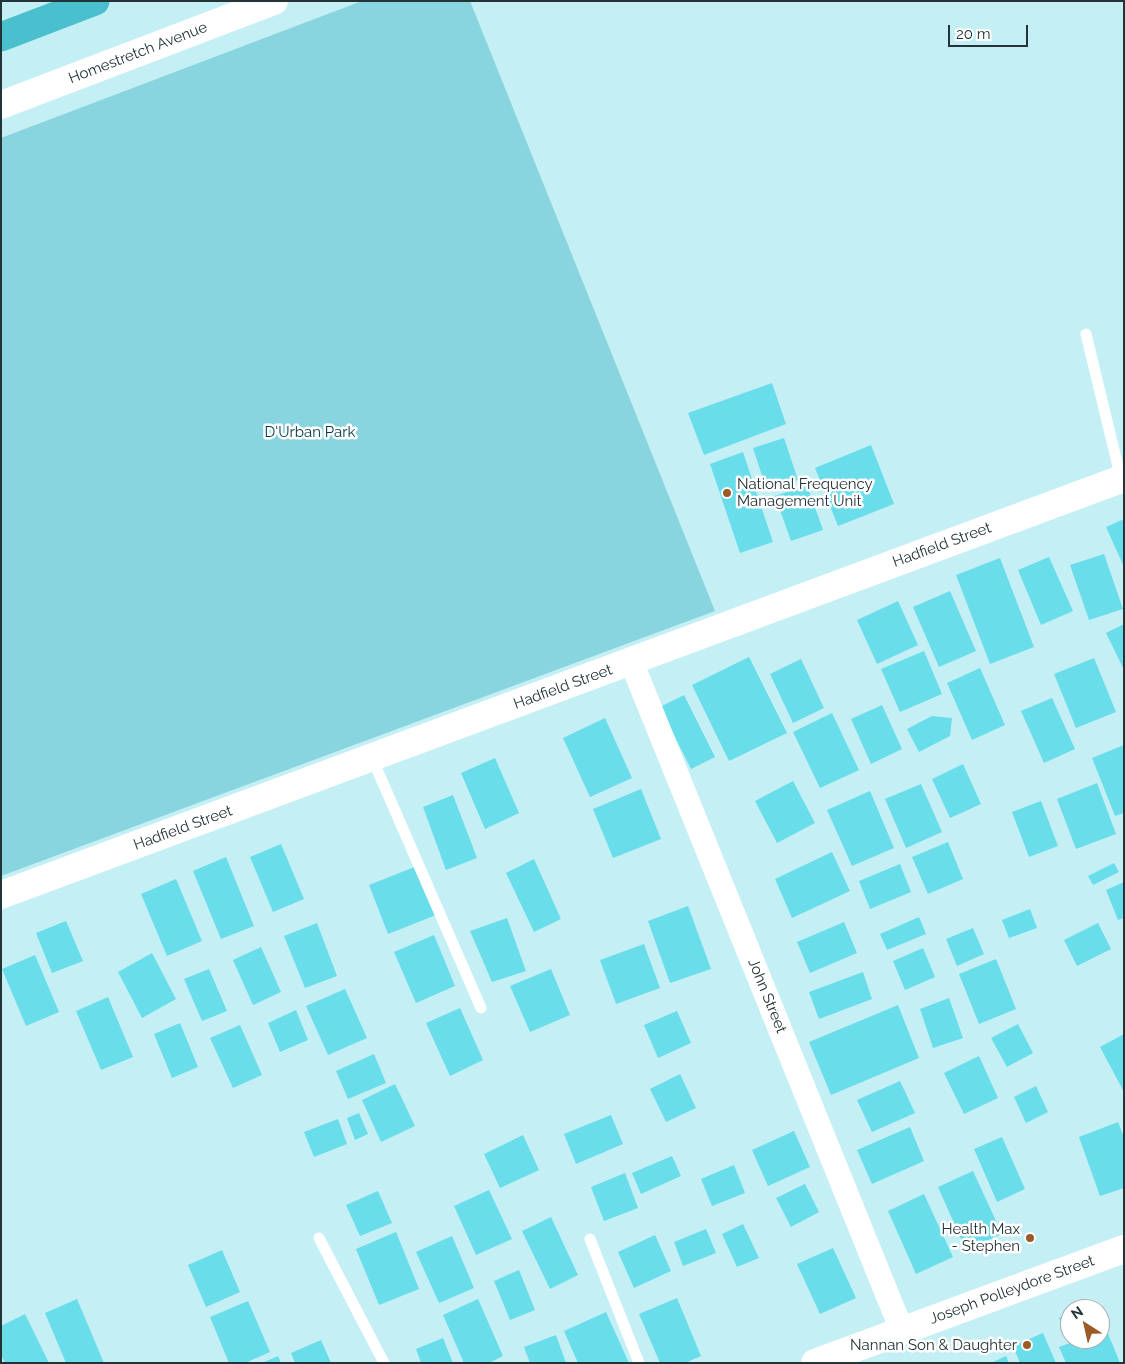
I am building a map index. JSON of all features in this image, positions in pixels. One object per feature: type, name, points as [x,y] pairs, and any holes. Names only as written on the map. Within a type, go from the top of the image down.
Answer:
[{"type":"street","name":"Homestretch Avenue","points":[[1,105],[274,1]]},
{"type":"street","name":"Hadfield Street","points":[[1,895],[1122,478]]},
{"type":"street","name":"John Street","points":[[632,661],[902,1331]]},
{"type":"street","name":"Joseph Polleydore Street","points":[[816,1363],[1124,1249]]},
{"type":"lane","points":[[1086,334],[1122,478]]},
{"type":"lane","points":[[372,758],[481,1008]]},
{"type":"lane","points":[[319,1238],[384,1363]]},
{"type":"lane","points":[[590,1239],[639,1363]]},
{"type":"green space","name":"D'Urban Park","points":[[362,1],[470,1],[715,611],[1,876],[1,138]]},
{"type":"building","points":[[772,383],[786,424],[704,455],[688,413]]},
{"type":"building","points":[[784,438],[798,480],[767,491],[753,448]]},
{"type":"building","points":[[871,445],[894,504],[838,526],[815,468]]},
{"type":"building","points":[[743,452],[773,542],[740,553],[710,464]]},
{"type":"building","points":[[807,485],[823,530],[791,541],[775,496]]},
{"type":"building","points":[[1124,519],[1124,567],[1106,527]]},
{"type":"building","points":[[1104,554],[1123,609],[1089,620],[1070,565]]},
{"type":"building","points":[[1049,557],[1073,611],[1041,625],[1018,570]]},
{"type":"building","points":[[1000,558],[1034,647],[990,664],[956,575]]},
{"type":"building","points":[[950,591],[976,651],[939,667],[913,607]]},
{"type":"building","points":[[898,601],[918,645],[877,664],[857,620]]},
{"type":"building","points":[[1124,624],[1124,670],[1106,633]]},
{"type":"building","points":[[924,651],[942,694],[900,712],[881,669]]},
{"type":"building","points":[[749,657],[787,733],[729,761],[692,685]]},
{"type":"building","points":[[1094,658],[1116,712],[1076,728],[1054,674]]},
{"type":"building","points":[[801,659],[824,708],[793,723],[770,674]]},
{"type":"building","points":[[980,668],[1005,725],[972,740],[947,683]]},
{"type":"building","points":[[684,695],[715,757],[691,769],[660,707]]},
{"type":"building","points":[[1052,698],[1075,749],[1044,763],[1021,711]]},
{"type":"building","points":[[882,705],[902,749],[871,764],[851,719]]},
{"type":"building","points":[[832,713],[859,770],[820,788],[793,732]]},
{"type":"building","points":[[932,716],[952,718],[950,736],[919,752],[907,729]]},
{"type":"building","points":[[605,718],[632,778],[590,797],[563,738]]},
{"type":"building","points":[[1124,745],[1124,813],[1115,816],[1092,758]]},
{"type":"building","points":[[495,758],[519,813],[485,829],[461,773]]},
{"type":"building","points":[[963,764],[981,804],[950,818],[932,779]]},
{"type":"building","points":[[793,781],[815,823],[777,843],[755,801]]},
{"type":"building","points":[[1097,783],[1116,834],[1076,849],[1057,799]]},
{"type":"building","points":[[921,784],[942,832],[906,848],[885,799]]},
{"type":"building","points":[[641,789],[661,839],[613,858],[593,809]]},
{"type":"building","points":[[870,791],[894,848],[852,866],[827,810]]},
{"type":"building","points":[[453,795],[477,858],[446,870],[423,807]]},
{"type":"building","points":[[1041,801],[1058,846],[1029,857],[1012,812]]},
{"type":"building","points":[[948,842],[963,879],[928,894],[912,857]]},
{"type":"building","points":[[281,844],[304,899],[273,912],[250,857]]},
{"type":"building","points":[[832,852],[850,891],[792,918],[775,879]]},
{"type":"building","points":[[226,857],[254,926],[221,939],[193,871]]},
{"type":"building","points":[[534,859],[561,919],[534,932],[506,873]]},
{"type":"building","points":[[1114,863],[1119,872],[1093,885],[1088,876]]},
{"type":"building","points":[[900,864],[911,892],[870,909],[859,881]]},
{"type":"building","points":[[417,866],[436,915],[388,934],[369,885]]},
{"type":"building","points":[[176,879],[202,941],[167,956],[141,894]]},
{"type":"building","points":[[1124,882],[1124,918],[1118,920],[1106,890]]},
{"type":"building","points":[[688,906],[711,969],[670,983],[648,921]]},
{"type":"building","points":[[1030,909],[1037,928],[1009,938],[1002,920]]},
{"type":"building","points":[[919,917],[926,934],[887,950],[880,934]]},
{"type":"building","points":[[507,918],[526,971],[492,982],[470,931]]},
{"type":"building","points":[[66,921],[83,961],[52,973],[36,933]]},
{"type":"building","points":[[844,922],[857,953],[810,973],[797,942]]},
{"type":"building","points":[[317,923],[337,976],[305,988],[284,936]]},
{"type":"building","points":[[1098,923],[1111,949],[1077,966],[1064,940]]},
{"type":"building","points":[[973,928],[984,954],[957,966],[946,939]]},
{"type":"building","points":[[434,935],[455,986],[416,1003],[394,952]]},
{"type":"building","points":[[644,944],[660,988],[616,1004],[600,960]]},
{"type":"building","points":[[261,947],[281,992],[253,1005],[233,960]]},
{"type":"building","points":[[923,948],[935,977],[905,990],[893,961]]},
{"type":"building","points":[[152,953],[176,999],[142,1018],[118,972]]},
{"type":"building","points":[[35,955],[59,1012],[26,1026],[2,969]]},
{"type":"building","points":[[996,959],[1016,1009],[979,1024],[959,974]]},
{"type":"building","points":[[209,969],[227,1011],[202,1021],[184,979]]},
{"type":"building","points":[[551,969],[570,1015],[530,1032],[510,986]]},
{"type":"building","points":[[863,972],[872,999],[819,1019],[809,992]]},
{"type":"building","points":[[345,989],[367,1038],[328,1055],[306,1006]]},
{"type":"building","points":[[108,997],[133,1057],[101,1070],[76,1011]]},
{"type":"building","points":[[949,998],[963,1038],[933,1048],[920,1009]]},
{"type":"building","points":[[898,1005],[919,1058],[831,1095],[809,1042]]},
{"type":"building","points":[[460,1008],[483,1060],[450,1076],[426,1023]]},
{"type":"building","points":[[296,1010],[308,1040],[280,1052],[268,1023]]},
{"type":"building","points":[[677,1011],[691,1043],[658,1058],[644,1025]]},
{"type":"building","points":[[180,1023],[198,1067],[172,1078],[154,1034]]},
{"type":"building","points":[[1018,1024],[1033,1053],[1007,1067],[991,1038]]},
{"type":"building","points":[[240,1025],[262,1075],[233,1088],[210,1038]]},
{"type":"building","points":[[1124,1034],[1124,1092],[1100,1047]]},
{"type":"building","points":[[374,1054],[386,1083],[348,1099],[336,1071]]},
{"type":"building","points":[[979,1056],[998,1098],[964,1114],[944,1073]]},
{"type":"building","points":[[680,1074],[696,1108],[666,1122],[650,1089]]},
{"type":"building","points":[[900,1081],[915,1113],[872,1132],[857,1100]]},
{"type":"building","points":[[395,1084],[415,1126],[381,1142],[362,1100]]},
{"type":"building","points":[[1036,1086],[1048,1112],[1026,1123],[1014,1097]]},
{"type":"building","points":[[359,1113],[368,1134],[355,1140],[347,1118]]},
{"type":"building","points":[[611,1115],[623,1144],[576,1164],[564,1134]]},
{"type":"building","points":[[338,1119],[347,1144],[314,1157],[304,1132]]},
{"type":"building","points":[[1118,1122],[1124,1137],[1124,1188],[1100,1196],[1079,1137]]},
{"type":"building","points":[[910,1127],[924,1161],[872,1184],[857,1150]]},
{"type":"building","points":[[794,1131],[810,1167],[768,1186],[752,1150]]},
{"type":"building","points":[[523,1135],[539,1170],[500,1188],[484,1154]]},
{"type":"building","points":[[1002,1137],[1025,1189],[997,1202],[974,1149]]},
{"type":"building","points":[[672,1156],[681,1176],[641,1194],[632,1173]]},
{"type":"building","points":[[734,1165],[745,1193],[712,1206],[701,1179]]},
{"type":"building","points":[[973,1171],[1002,1234],[966,1250],[938,1187]]},
{"type":"building","points":[[625,1173],[638,1208],[604,1221],[591,1187]]},
{"type":"building","points":[[805,1184],[819,1212],[791,1227],[776,1198]]},
{"type":"building","points":[[489,1190],[512,1239],[476,1255],[454,1206]]},
{"type":"building","points":[[378,1191],[392,1223],[360,1236],[346,1205]]},
{"type":"building","points":[[924,1194],[953,1257],[916,1274],[888,1211]]},
{"type":"building","points":[[551,1217],[578,1275],[550,1289],[522,1231]]},
{"type":"building","points":[[743,1224],[759,1258],[737,1267],[722,1234]]},
{"type":"building","points":[[706,1229],[716,1253],[683,1266],[674,1242]]},
{"type":"building","points":[[396,1232],[419,1289],[379,1305],[356,1249]]},
{"type":"building","points":[[655,1235],[671,1271],[634,1288],[618,1252]]},
{"type":"building","points":[[452,1236],[474,1288],[439,1303],[416,1252]]},
{"type":"building","points":[[833,1248],[856,1298],[820,1314],[797,1264]]},
{"type":"building","points":[[222,1250],[240,1292],[206,1307],[188,1265]]},
{"type":"building","points":[[519,1270],[535,1310],[510,1320],[494,1281]]},
{"type":"building","points":[[677,1298],[701,1356],[685,1363],[660,1363],[639,1314]]},
{"type":"building","points":[[77,1299],[104,1363],[66,1363],[45,1313]]},
{"type":"building","points":[[478,1299],[503,1356],[489,1363],[464,1363],[443,1315]]},
{"type":"building","points":[[248,1301],[270,1352],[245,1363],[229,1363],[210,1317]]},
{"type":"building","points":[[606,1312],[629,1363],[578,1363],[564,1331]]},
{"type":"building","points":[[25,1314],[49,1363],[5,1363],[1,1355],[1,1326]]},
{"type":"building","points":[[1043,1333],[1056,1363],[1020,1363],[1013,1346]]},
{"type":"building","points":[[556,1335],[566,1363],[530,1363],[524,1347]]},
{"type":"building","points":[[443,1338],[453,1363],[421,1363],[416,1349]]},
{"type":"building","points":[[1110,1338],[1120,1363],[1066,1363],[1059,1347],[1060,1349],[1110,1349]]},
{"type":"building","points":[[321,1340],[331,1363],[295,1363],[291,1353]]},
{"type":"building","points":[[278,1356],[281,1363],[262,1363]]},
{"type":"building","points":[[1006,1356],[1009,1363],[991,1363]]},
{"type":"waterway","points":[[1,37],[95,1]]},
{"type":"place","name":"National Frequency Management Unit","points":[[727,493]]},
{"type":"place","name":"Health Max - Stephen","points":[[1030,1238]]},
{"type":"place","name":"Nannan Son & Daughter","points":[[1027,1345]]}]
